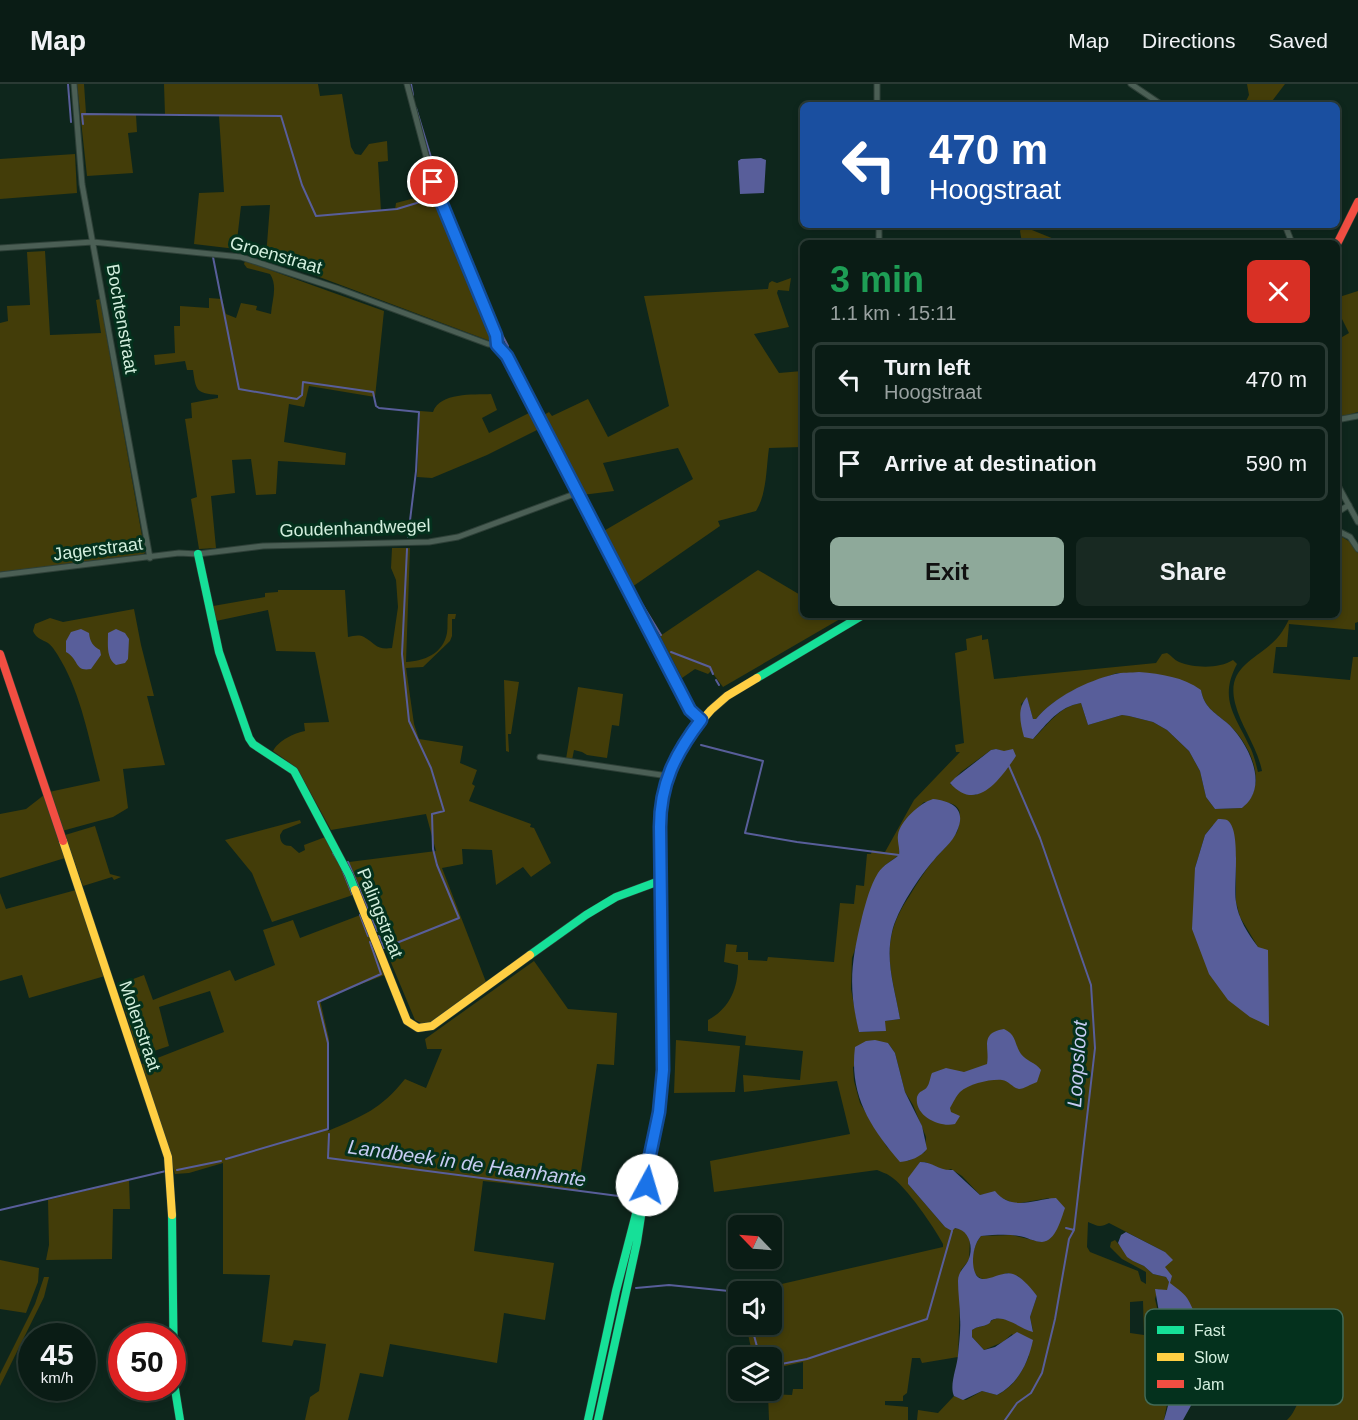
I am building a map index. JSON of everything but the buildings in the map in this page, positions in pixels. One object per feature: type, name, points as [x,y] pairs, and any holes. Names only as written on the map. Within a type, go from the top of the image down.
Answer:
[{"type":"street","name":"Bochtenstraat","points":[[74,84],[82,184],[150,558]]},
{"type":"street","points":[[406,84],[433,182],[496,335],[497,345],[507,356],[690,710],[701,720]]},
{"type":"street","points":[[877,84],[877,102]]},
{"type":"street","points":[[1131,84],[1158,102]]},
{"type":"street","points":[[1339,240],[1358,202]]},
{"type":"street","name":"Groenstraat","points":[[0,248],[93,242],[241,256],[339,289],[488,345],[497,345]]},
{"type":"street","points":[[1340,419],[1358,416]]},
{"type":"street","points":[[1340,489],[1358,522]]},
{"type":"street","name":"Goudenhandwegel","points":[[198,554],[263,546],[429,542],[458,537],[577,493]]},
{"type":"street","points":[[1340,511],[1349,505]]},
{"type":"street","points":[[1340,532],[1350,537],[1358,549]]},
{"type":"street","name":"Jagerstraat","points":[[0,575],[179,554],[198,554]]},
{"type":"street","name":"Palingstraat","points":[[198,554],[219,652],[249,738],[253,744],[294,771],[300,780],[349,875],[406,1021],[414,1027],[420,1029],[432,1026],[586,915],[616,897],[662,880]]},
{"type":"street","points":[[588,1420],[618,1281],[645,1179],[659,1112],[663,1070],[661,811],[662,795],[668,776],[681,748],[701,720],[727,696],[858,618]]},
{"type":"street","name":"Molenstraat","points":[[0,654],[168,1156],[172,1200],[174,1383],[180,1420]]},
{"type":"street","points":[[540,757],[668,776]]},
{"type":"street","points":[[598,1420],[637,1242],[647,1185],[645,1179]]},
{"type":"shaded area","points":[[77,84],[84,84],[86,113],[136,115],[137,132],[128,133],[133,173],[87,176]]},
{"type":"shaded area","points":[[164,84],[318,84],[320,96],[342,94],[351,147],[355,154],[361,155],[369,144],[387,141],[388,161],[378,162],[381,211],[395,210],[396,203],[434,193],[494,339],[490,341],[266,257],[270,205],[241,206],[236,249],[194,244],[199,193],[224,192],[219,116],[165,115]]},
{"type":"shaded area","points":[[1247,84],[1285,84],[1271,102],[1246,102],[1249,95]]},
{"type":"shaded area","points":[[75,154],[77,193],[0,199],[0,159]]},
{"type":"shaded area","points":[[1021,228],[1027,228],[1057,240],[1022,240]]},
{"type":"shaded area","points":[[45,251],[50,335],[101,333],[96,300],[100,299],[145,553],[0,572],[0,323],[8,321],[7,306],[30,305],[27,252]]},
{"type":"shaded area","points":[[245,261],[384,311],[375,397],[309,386],[304,407],[289,404],[284,442],[346,453],[345,465],[278,461],[276,494],[256,495],[251,459],[232,460],[235,493],[211,496],[216,548],[199,549],[191,499],[197,497],[185,419],[192,418],[191,403],[218,398],[218,395],[198,390],[193,370],[187,370],[185,361],[155,365],[154,355],[175,353],[174,326],[180,326],[180,306],[209,308],[209,298],[222,299],[226,314],[236,318],[241,303],[257,306],[256,310],[271,314],[274,288],[270,274],[247,268]]},
{"type":"shaded area","points":[[791,278],[789,291],[778,290],[777,293],[789,327],[754,334],[779,373],[800,371],[800,447],[769,448],[764,489],[756,511],[718,521],[720,526],[632,587],[602,532],[693,479],[678,448],[603,463],[614,491],[582,495],[542,416],[549,412],[552,416],[588,399],[608,437],[669,406],[644,296],[768,289],[772,281],[777,283]]},
{"type":"shaded area","points":[[1358,291],[1358,412],[1340,417],[1340,338],[1349,333],[1340,315],[1340,297]]},
{"type":"shaded area","points":[[491,394],[497,410],[482,418],[489,433],[531,412],[539,429],[487,455],[432,478],[417,477],[420,411],[433,412],[442,401],[458,396]]},
{"type":"shaded area","points":[[1340,536],[1352,543],[1358,553],[1358,622],[1355,623],[1355,630],[1289,624],[1287,647],[1276,647],[1273,673],[1350,680],[1353,657],[1358,657],[1358,1420],[1287,1420],[1297,1405],[1343,1405],[1343,1309],[1178,1309],[1169,1283],[1168,1290],[1158,1289],[1155,1299],[1157,1309],[1145,1309],[1145,1405],[1167,1405],[1164,1420],[917,1420],[918,1410],[938,1413],[954,1396],[966,1400],[982,1391],[997,1395],[1008,1388],[1020,1374],[1029,1356],[1012,1334],[1003,1342],[984,1350],[972,1337],[972,1330],[1000,1318],[1033,1331],[1030,1317],[1037,1296],[1018,1276],[1007,1273],[995,1278],[983,1279],[977,1276],[972,1266],[973,1252],[981,1236],[1012,1235],[1041,1242],[1049,1198],[1015,1204],[991,1193],[980,1195],[962,1176],[951,1169],[945,1171],[920,1162],[908,1184],[945,1227],[961,1229],[970,1239],[969,1260],[961,1270],[958,1357],[922,1363],[920,1358],[912,1358],[907,1393],[903,1396],[903,1401],[885,1401],[885,1405],[908,1407],[908,1420],[769,1420],[768,1401],[782,1401],[782,1395],[792,1395],[793,1389],[803,1389],[803,1362],[782,1367],[782,1347],[751,1347],[748,1335],[782,1335],[782,1284],[943,1247],[943,1244],[904,1188],[890,1176],[877,1170],[714,1192],[710,1161],[850,1134],[837,1081],[744,1092],[743,1075],[800,1080],[803,1051],[745,1045],[746,1036],[708,1031],[708,1020],[727,1004],[738,974],[738,965],[724,962],[726,944],[737,945],[736,952],[748,952],[748,960],[767,961],[768,957],[834,962],[840,903],[854,904],[856,885],[864,886],[867,854],[871,854],[872,850],[885,852],[914,800],[960,752],[956,752],[955,745],[964,743],[955,653],[967,650],[966,639],[982,635],[982,640],[988,639],[994,679],[1156,663],[1162,654],[1167,653],[1179,662],[1199,666],[1221,665],[1233,660],[1237,664],[1229,688],[1231,708],[1251,749],[1258,772],[1262,771],[1260,762],[1235,703],[1234,682],[1242,668],[1277,638],[1290,618],[1340,618]],"holes":[[[1117,673],[1201,690],[1207,705],[1239,736],[1254,764],[1256,774],[1253,793],[1242,808],[1215,809],[1206,797],[1200,771],[1189,751],[1167,730],[1153,722],[1122,715],[1088,725],[1081,703],[1060,712],[1033,739],[1021,704],[1027,698],[1033,719],[1036,719],[1063,697]],[[996,749],[1016,756],[987,789],[975,795],[950,784],[961,772],[991,750]],[[924,802],[948,803],[956,806],[960,815],[957,832],[921,877],[900,912],[894,927],[890,942],[890,956],[900,1019],[885,1021],[885,1031],[859,1032],[851,989],[852,958],[884,866],[899,855],[899,831]],[[1213,825],[1236,868],[1236,902],[1240,917],[1258,947],[1195,868],[1205,835]],[[888,1043],[895,1053],[905,1092],[926,1137],[925,1152],[908,1161],[887,1147],[860,1103],[854,1081],[853,1067]],[[1088,1222],[1098,1226],[1109,1223],[1165,1252],[1164,1267],[1169,1282],[1166,1277],[1153,1274],[1144,1266],[1133,1261],[1115,1240],[1111,1242],[1110,1247],[1122,1259],[1146,1272],[1146,1284],[1141,1281],[1138,1271],[1090,1252],[1087,1247]],[[1143,1301],[1144,1335],[1130,1333],[1130,1302]]]},
{"type":"shaded area","points":[[392,548],[410,548],[406,662],[426,658],[437,651],[445,640],[448,614],[456,614],[455,619],[452,619],[450,641],[423,667],[406,668],[414,724],[419,739],[463,746],[460,763],[477,770],[472,784],[475,786],[469,801],[531,824],[530,827],[534,828],[551,863],[531,877],[523,867],[496,885],[492,850],[462,849],[463,864],[442,868],[486,982],[430,1023],[423,1024],[415,1020],[349,862],[436,851],[426,814],[331,830],[297,768],[273,751],[287,738],[305,731],[304,723],[329,722],[315,652],[276,651],[268,610],[216,621],[213,606],[265,597],[265,593],[278,592],[278,590],[345,590],[348,637],[364,637],[379,647],[392,648],[398,607],[396,580],[391,568]]},
{"type":"shaded area","points":[[758,570],[800,595],[800,618],[840,619],[723,687],[711,671],[708,674],[695,669],[682,678],[660,636]]},
{"type":"shaded area","points":[[134,609],[154,696],[147,696],[165,765],[123,769],[128,808],[113,817],[62,831],[49,792],[100,781],[82,712],[70,678],[53,648],[35,635],[33,631],[35,624],[50,618],[63,622]]},
{"type":"shaded area","points":[[504,680],[519,682],[511,734],[508,734],[509,752],[506,751]]},
{"type":"shaded area","points":[[578,687],[623,694],[619,726],[612,725],[607,758],[574,750],[572,760],[566,759]]},
{"type":"shaded area","points":[[44,795],[65,858],[0,878],[0,814],[26,809]]},
{"type":"shaded area","points":[[300,820],[301,823],[283,830],[280,835],[284,845],[291,846],[299,853],[305,850],[304,845],[328,836],[353,895],[272,922],[252,873],[225,840]]},
{"type":"shaded area","points":[[95,826],[110,874],[121,877],[114,880],[112,877],[83,886],[65,835]]},
{"type":"shaded area","points":[[76,890],[105,976],[29,998],[22,975],[0,981],[0,893],[6,909]]},
{"type":"shaded area","points":[[363,914],[387,974],[320,1000],[329,1039],[328,1131],[371,1111],[388,1098],[405,1079],[426,1088],[442,1049],[427,1049],[425,1039],[534,961],[568,1009],[617,1013],[614,1065],[597,1064],[578,1191],[483,1181],[474,1251],[554,1263],[545,1320],[504,1313],[497,1363],[390,1344],[383,1377],[360,1373],[348,1420],[305,1420],[310,1397],[319,1391],[326,1344],[294,1340],[292,1346],[262,1342],[270,1275],[223,1274],[223,1163],[189,1173],[175,1174],[142,1064],[224,1032],[210,991],[159,1007],[169,1046],[139,1056],[117,985],[144,975],[153,1000],[230,970],[235,981],[275,965],[263,930],[293,920],[300,938]]},
{"type":"shaded area","points":[[676,1040],[740,1046],[735,1092],[674,1093]]},
{"type":"shaded area","points":[[129,1180],[130,1209],[113,1209],[112,1259],[46,1260],[49,1245],[48,1200]]},
{"type":"shaded area","points":[[0,1260],[39,1268],[38,1282],[26,1313],[0,1309]]},
{"type":"shaded area","points":[[44,1277],[49,1277],[44,1297],[31,1323],[26,1323]]},
{"type":"shaded area","points":[[18,1338],[18,1350],[0,1386],[0,1374]]},
{"type":"water","points":[[761,158],[766,160],[764,193],[740,194],[738,161]]},
{"type":"water","points":[[81,629],[89,633],[92,643],[100,650],[101,655],[91,669],[79,667],[66,652],[66,641],[71,632]]},
{"type":"water","points":[[116,629],[125,633],[129,639],[128,659],[125,663],[116,665],[109,655],[108,633]]},
{"type":"water","points":[[1139,672],[1172,677],[1201,690],[1207,705],[1233,729],[1246,747],[1256,779],[1251,798],[1242,808],[1215,809],[1206,797],[1200,771],[1189,751],[1167,730],[1153,722],[1122,715],[1088,725],[1081,703],[1060,712],[1033,739],[1024,737],[1021,711],[1027,697],[1033,719],[1036,719],[1052,704],[1082,686],[1115,674]]},
{"type":"water","points":[[1013,749],[1016,756],[988,789],[979,794],[970,795],[960,792],[950,783],[991,750],[1004,751]]},
{"type":"water","points":[[933,799],[952,804],[959,812],[960,823],[953,839],[915,884],[892,932],[890,965],[900,1019],[885,1021],[886,1031],[859,1032],[853,1001],[852,974],[858,933],[868,894],[880,870],[899,855],[898,835],[902,824],[917,808]]},
{"type":"water","points":[[1218,819],[1227,820],[1232,825],[1234,834],[1235,894],[1239,914],[1258,947],[1268,950],[1269,1026],[1250,1017],[1228,1000],[1209,974],[1192,929],[1195,868],[1205,835]]},
{"type":"water","points":[[1004,1029],[1013,1037],[1023,1056],[1041,1070],[1037,1082],[1019,1089],[1002,1080],[986,1081],[964,1089],[950,1108],[951,1112],[960,1116],[955,1124],[942,1124],[924,1115],[917,1104],[917,1097],[928,1085],[932,1073],[946,1068],[964,1072],[987,1064],[988,1038],[996,1031]]},
{"type":"water","points":[[875,1040],[888,1043],[895,1053],[905,1092],[922,1126],[927,1149],[908,1161],[900,1162],[879,1136],[859,1095],[855,1080],[855,1047],[866,1041]]},
{"type":"water","points":[[920,1162],[953,1170],[980,1195],[995,1191],[1016,1203],[1056,1198],[1065,1208],[1057,1229],[1047,1241],[1039,1242],[1014,1235],[991,1235],[981,1236],[976,1245],[973,1262],[978,1277],[983,1279],[1007,1273],[1013,1274],[1023,1280],[1037,1296],[1030,1317],[1033,1332],[999,1319],[991,1320],[988,1324],[972,1330],[972,1337],[984,1350],[995,1347],[1017,1332],[1033,1340],[1021,1372],[1011,1385],[997,1395],[982,1391],[963,1400],[954,1396],[953,1382],[960,1327],[958,1278],[971,1251],[969,1240],[964,1232],[955,1228],[952,1231],[945,1227],[908,1184],[908,1178]]},
{"type":"water","points":[[1126,1232],[1165,1252],[1173,1260],[1165,1267],[1172,1276],[1170,1283],[1187,1298],[1192,1309],[1158,1309],[1155,1289],[1167,1290],[1169,1282],[1166,1277],[1153,1274],[1127,1257],[1118,1243],[1121,1235]]},
{"type":"water","points":[[1168,1405],[1191,1405],[1183,1420],[1164,1420]]},
{"type":"waterway","points":[[68,84],[71,122]]},
{"type":"waterway","name":"Loopsloot","points":[[411,84],[413,95]]},
{"type":"waterway","name":"Loopsloot","points":[[416,108],[437,177]]},
{"type":"waterway","points":[[83,124],[82,114],[281,116],[302,185],[316,216],[397,209],[433,198]]},
{"type":"waterway","name":"Loopsloot","points":[[440,190],[475,273]]},
{"type":"waterway","points":[[213,257],[239,389],[297,399],[302,395],[303,382],[373,392],[376,406],[379,408],[419,412],[416,471],[408,537]]},
{"type":"waterway","name":"Loopsloot","points":[[481,289],[492,314]]},
{"type":"waterway","name":"Loopsloot","points":[[496,323],[508,346]]},
{"type":"waterway","name":"Loopsloot","points":[[526,382],[554,436]]},
{"type":"waterway","name":"Loopsloot","points":[[556,440],[583,493]]},
{"type":"waterway","name":"Loopsloot","points":[[588,502],[605,535]]},
{"type":"waterway","name":"Loopsloot","points":[[607,540],[634,589]]},
{"type":"waterway","points":[[379,936],[384,948],[459,918],[437,865],[433,849],[432,814],[444,811],[431,768],[409,721],[402,654],[407,549]]},
{"type":"waterway","name":"Loopsloot","points":[[636,594],[661,635]]},
{"type":"waterway","name":"Loopsloot","points":[[671,652],[710,667],[713,674]]},
{"type":"waterway","name":"Loopsloot","points":[[716,680],[719,685]]},
{"type":"waterway","name":"Loopsloot","points":[[701,745],[763,761],[745,833],[899,855]]},
{"type":"waterway","name":"Loopsloot","points":[[1005,1420],[1017,1403],[1031,1393],[1042,1373],[1055,1319],[1069,1239],[1074,1230],[1095,1048],[1091,985],[1040,838],[1009,766]]},
{"type":"waterway","points":[[333,853],[338,861]]},
{"type":"waterway","points":[[348,862],[377,931]]},
{"type":"waterway","points":[[342,869],[352,894]]},
{"type":"waterway","points":[[360,915],[368,936]]},
{"type":"waterway","points":[[226,1159],[328,1129],[328,1043],[318,1002],[381,974],[370,942]]},
{"type":"waterway","name":"Landbeek in de Haanhante","points":[[329,1134],[328,1158],[626,1197]]},
{"type":"waterway","name":"Landbeek in de Haanhante","points":[[177,1170],[221,1161]]},
{"type":"waterway","name":"Landbeek in de Haanhante","points":[[0,1210],[166,1171]]},
{"type":"waterway","name":"Landbeek in de Haanhante","points":[[1066,1228],[1074,1230]]},
{"type":"waterway","name":"Landbeek in de Haanhante","points":[[782,1364],[807,1359],[927,1319],[952,1231]]},
{"type":"waterway","name":"Landbeek in de Haanhante","points":[[636,1288],[669,1285],[728,1291]]},
{"type":"waterway","name":"Landbeek in de Haanhante","points":[[754,1335],[757,1347]]},
{"type":"traffic: fast","points":[[198,554],[219,652],[249,738],[253,744],[294,771],[355,890]]},
{"type":"traffic: fast","points":[[757,678],[858,618]]},
{"type":"traffic: fast","points":[[530,955],[586,915],[616,897],[662,880]]},
{"type":"traffic: fast","points":[[588,1420],[659,1112],[663,1070],[662,985]]},
{"type":"traffic: fast","points":[[598,1420],[637,1242],[646,1184]]},
{"type":"traffic: fast","points":[[172,1215],[174,1383],[180,1420]]},
{"type":"traffic: slow","points":[[662,985],[662,795],[673,762],[690,734],[727,696],[757,678]]},
{"type":"traffic: slow","points":[[63,841],[168,1157],[172,1215]]},
{"type":"traffic: slow","points":[[355,890],[407,1021],[418,1028],[432,1026],[530,955]]},
{"type":"traffic: jam","points":[[1339,240],[1358,202]]},
{"type":"traffic: jam","points":[[0,654],[63,841]]},
{"type":"route","points":[[433,182],[496,335],[497,345],[507,356],[690,710],[701,720],[673,762],[662,795],[660,827],[663,1070],[659,1112],[645,1179],[647,1185]]}]
